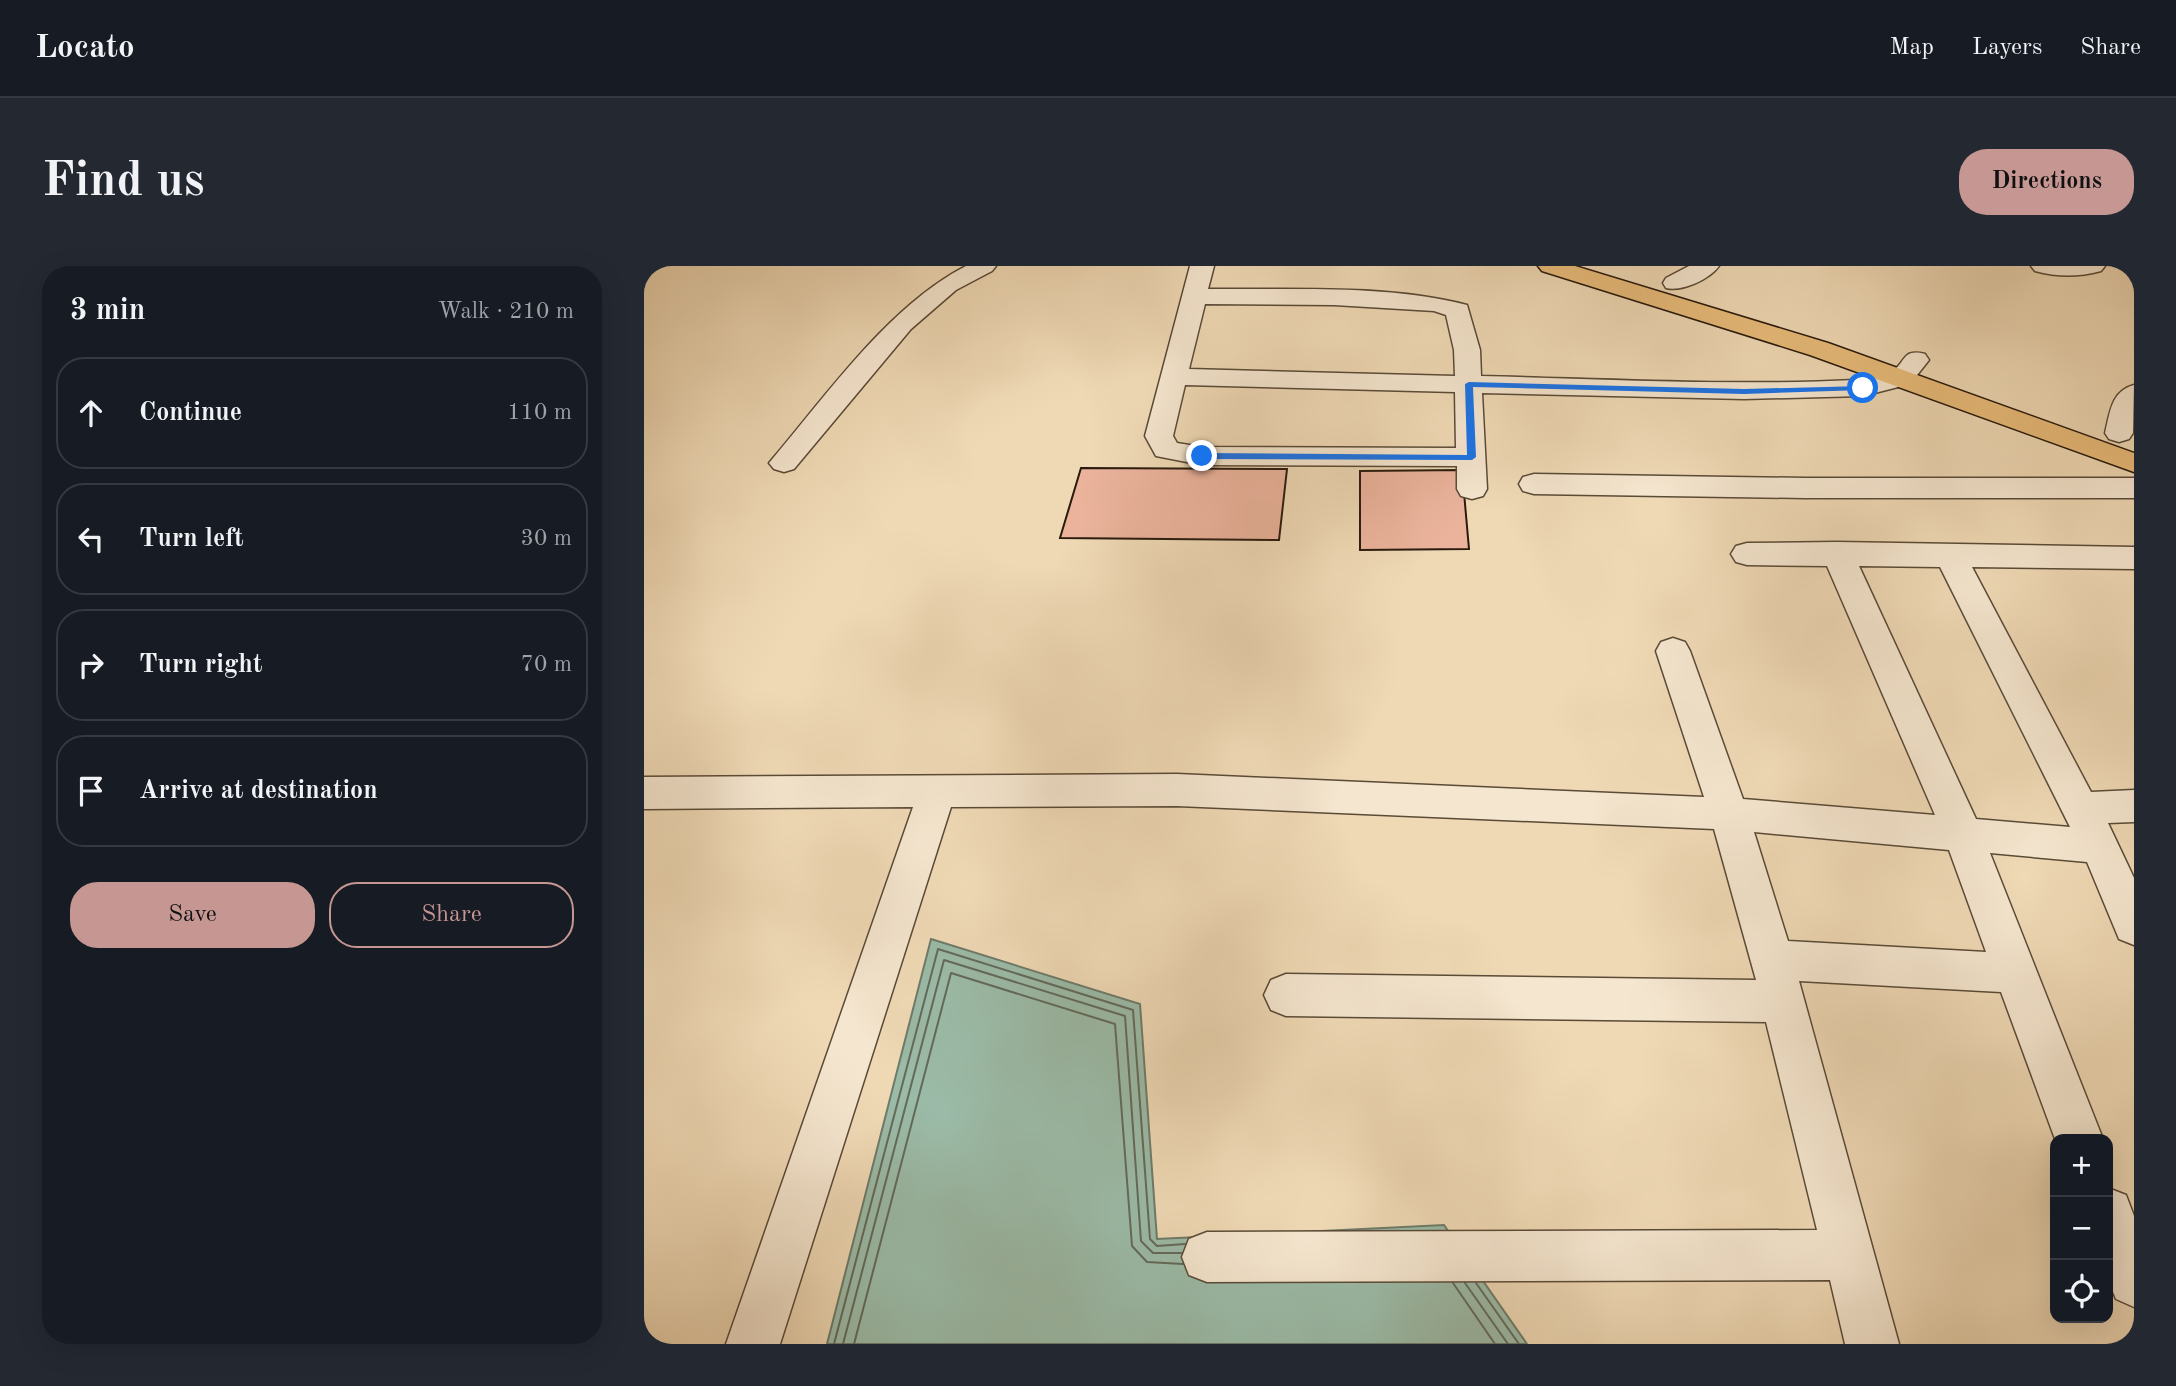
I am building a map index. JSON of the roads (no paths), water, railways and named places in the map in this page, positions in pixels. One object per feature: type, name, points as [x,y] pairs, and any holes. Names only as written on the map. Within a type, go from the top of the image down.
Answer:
[{"type":"main road","points":[[1550,266],[1819,349],[1908,369],[2127,435]]},
{"type":"main road","points":[[1619,266],[1675,283],[1908,369],[2134,463]]},
{"type":"street","points":[[784,463],[902,324],[947,285],[984,266]]},
{"type":"street","points":[[1202,266],[1159,436],[1166,450],[1178,454],[1256,457],[1472,457]]},
{"type":"street","points":[[1675,283],[1707,266]]},
{"type":"street","points":[[2043,266],[2072,269],[2093,266]]},
{"type":"street","points":[[1195,296],[1334,298],[1452,307],[1461,316],[1469,384],[1472,489]]},
{"type":"street","points":[[1174,377],[1758,391],[1863,388],[1908,369]]},
{"type":"street","points":[[2127,435],[2127,400],[2134,393]]},
{"type":"street","points":[[1534,484],[1805,488],[2134,488]]},
{"type":"street","points":[[1837,553],[1963,834],[2077,1134]]},
{"type":"street","points":[[1747,554],[2134,558]]},
{"type":"street","points":[[1950,556],[2100,846],[2134,926]]},
{"type":"street","points":[[1673,651],[1729,814],[1772,960],[1872,1344]]},
{"type":"street","points":[[644,793],[1177,790],[1729,814],[2100,846]]},
{"type":"street","points":[[753,1344],[937,792]]},
{"type":"street","points":[[2081,808],[2134,806]]},
{"type":"street","points":[[1772,960],[2015,973]]},
{"type":"street","points":[[1286,995],[1783,1001]]},
{"type":"street","points":[[2113,1226],[2134,1281]]},
{"type":"street","points":[[1207,1257],[1849,1255]]},
{"type":"water","points":[[931,939],[1140,1004],[1157,1239],[1444,1225],[1527,1344],[827,1344]]}]
